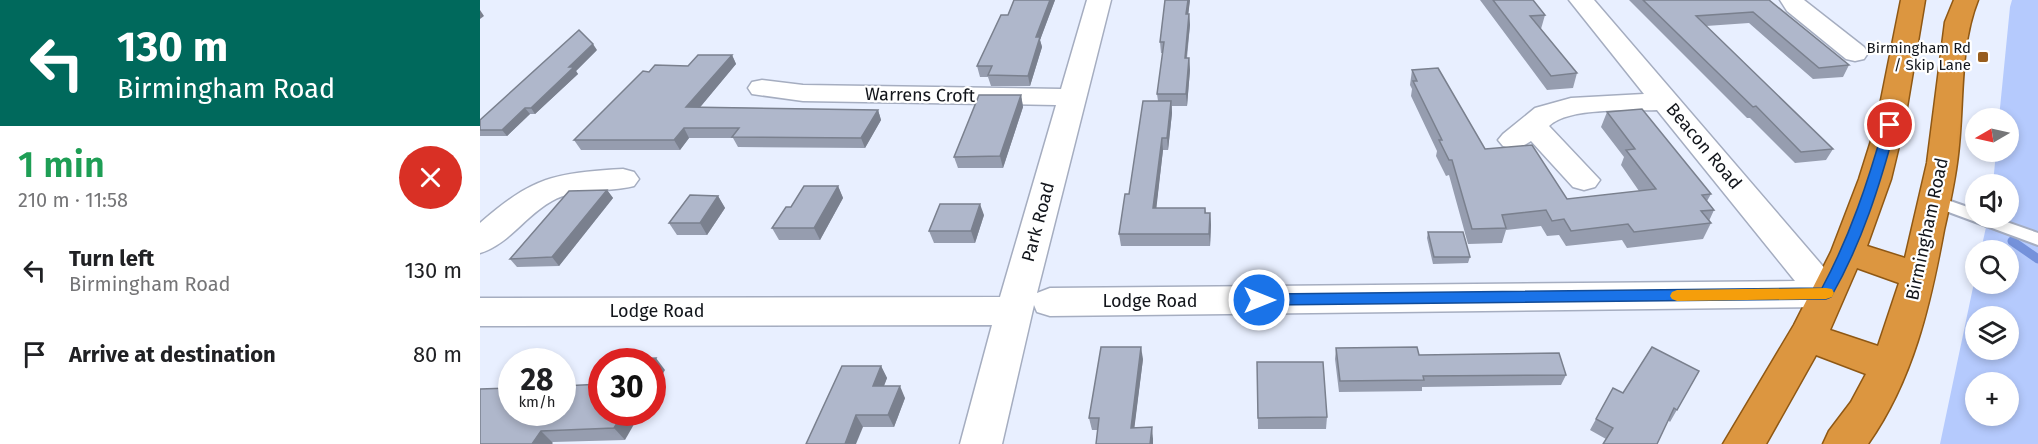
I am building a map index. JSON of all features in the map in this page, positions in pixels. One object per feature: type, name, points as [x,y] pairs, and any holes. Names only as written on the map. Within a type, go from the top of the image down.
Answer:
[{"type":"highway","points":[[1744,444],[1807,337],[1848,252],[1875,179],[1890,125],[1913,0]]},
{"type":"highway","name":"Birmingham Road","points":[[1844,444],[1866,414],[1890,366],[1913,300],[1942,163],[1958,22],[1966,0]]},
{"type":"highway","points":[[1848,252],[1918,276]]},
{"type":"highway","points":[[1807,337],[1890,366]]},
{"type":"street","name":"Park Road","points":[[981,444],[1032,306],[1072,97],[1100,0]]},
{"type":"street","name":"Beacon Road","points":[[1581,0],[1826,294]]},
{"type":"street","points":[[1792,0],[1795,6],[1855,53]]},
{"type":"street","name":"Warrens Croft","points":[[762,88],[810,83],[1072,97]]},
{"type":"street","points":[[1584,181],[1523,133],[1545,114],[1571,106],[1666,101]]},
{"type":"street","points":[[480,241],[519,209],[547,190],[572,183],[623,179]]},
{"type":"street","name":"Lodge Road","points":[[480,312],[1826,294]]},
{"type":"lane","points":[[1933,200],[1965,212]]},
{"type":"lane","points":[[2008,228],[2038,239]]},
{"type":"shaded area","points":[[2012,0],[2038,0],[2038,444],[1940,444],[1965,325],[1965,360],[2019,360],[2019,306],[1969,306],[1972,294],[2019,294],[2019,240],[1983,240],[1986,228],[2019,228],[2019,174],[1994,174],[1995,162],[2019,162],[2019,108],[2000,108]]},
{"type":"building","points":[[1014,0],[1050,0],[1036,37],[1040,37],[1028,76],[988,75],[992,66],[977,66],[1001,15],[1008,15]]},
{"type":"building","points":[[1165,0],[1188,0],[1185,58],[1189,58],[1186,94],[1157,94],[1164,42],[1160,42]]},
{"type":"building","points":[[1493,0],[1533,0],[1545,15],[1530,16],[1577,73],[1551,76]]},
{"type":"building","points":[[1643,0],[1769,0],[1849,65],[1819,68],[1753,12],[1696,16],[1833,149],[1801,152],[1756,106],[1753,107]]},
{"type":"building","points":[[579,30],[593,44],[569,67],[574,67],[531,108],[525,108],[502,130],[480,130],[480,120]]},
{"type":"building","points":[[698,55],[732,55],[686,107],[878,110],[861,138],[732,137],[739,128],[684,128],[674,140],[574,140],[643,71],[649,72],[655,65],[688,66]]},
{"type":"building","points":[[1438,68],[1485,149],[1532,145],[1567,199],[1656,189],[1626,150],[1635,149],[1607,112],[1642,109],[1711,194],[1702,195],[1714,210],[1701,211],[1711,223],[1634,232],[1628,224],[1571,231],[1564,219],[1552,221],[1546,210],[1502,215],[1506,228],[1472,229],[1452,160],[1449,160],[1439,140],[1442,140],[1413,81],[1417,81],[1412,70]]},
{"type":"building","points":[[979,95],[1021,95],[1000,156],[954,157]]},
{"type":"building","points":[[1143,101],[1171,101],[1167,138],[1162,138],[1153,208],[1205,208],[1205,213],[1210,213],[1209,234],[1119,234],[1125,194],[1129,194]]},
{"type":"building","points":[[804,186],[838,186],[814,228],[772,228],[786,207],[791,207]]},
{"type":"building","points":[[607,190],[552,257],[510,259],[569,191]]},
{"type":"building","points":[[690,195],[718,196],[700,223],[669,223]]},
{"type":"building","points":[[940,204],[980,204],[971,231],[929,231]]},
{"type":"building","points":[[1428,232],[1463,232],[1470,257],[1434,257]]},
{"type":"building","points":[[1101,347],[1141,347],[1131,428],[1152,427],[1150,444],[1096,444],[1099,418],[1089,418]]},
{"type":"building","points":[[1417,347],[1419,355],[1559,353],[1566,375],[1423,376],[1424,380],[1340,381],[1336,348]]},
{"type":"building","points":[[1652,347],[1699,371],[1677,410],[1674,408],[1657,444],[1603,444],[1613,428],[1596,419],[1613,388],[1623,393]]},
{"type":"building","points":[[1257,362],[1323,362],[1327,417],[1258,418]]},
{"type":"building","points":[[842,366],[881,366],[873,386],[900,386],[888,415],[856,415],[845,444],[806,444]]},
{"type":"building","points":[[576,385],[588,385],[588,426],[615,426],[614,428],[541,431],[532,444],[480,444],[480,389],[498,388],[498,426],[576,426]]},
{"type":"waterway","points":[[2019,246],[2038,259]]},
{"type":"slow traffic","points":[[1677,296],[1826,293]]},
{"type":"place","name":"Birmingham Rd / Skip Lane","points":[[1983,57]]},
{"type":"route","points":[[1259,300],[1826,294],[1848,252],[1875,179],[1890,125]]}]
